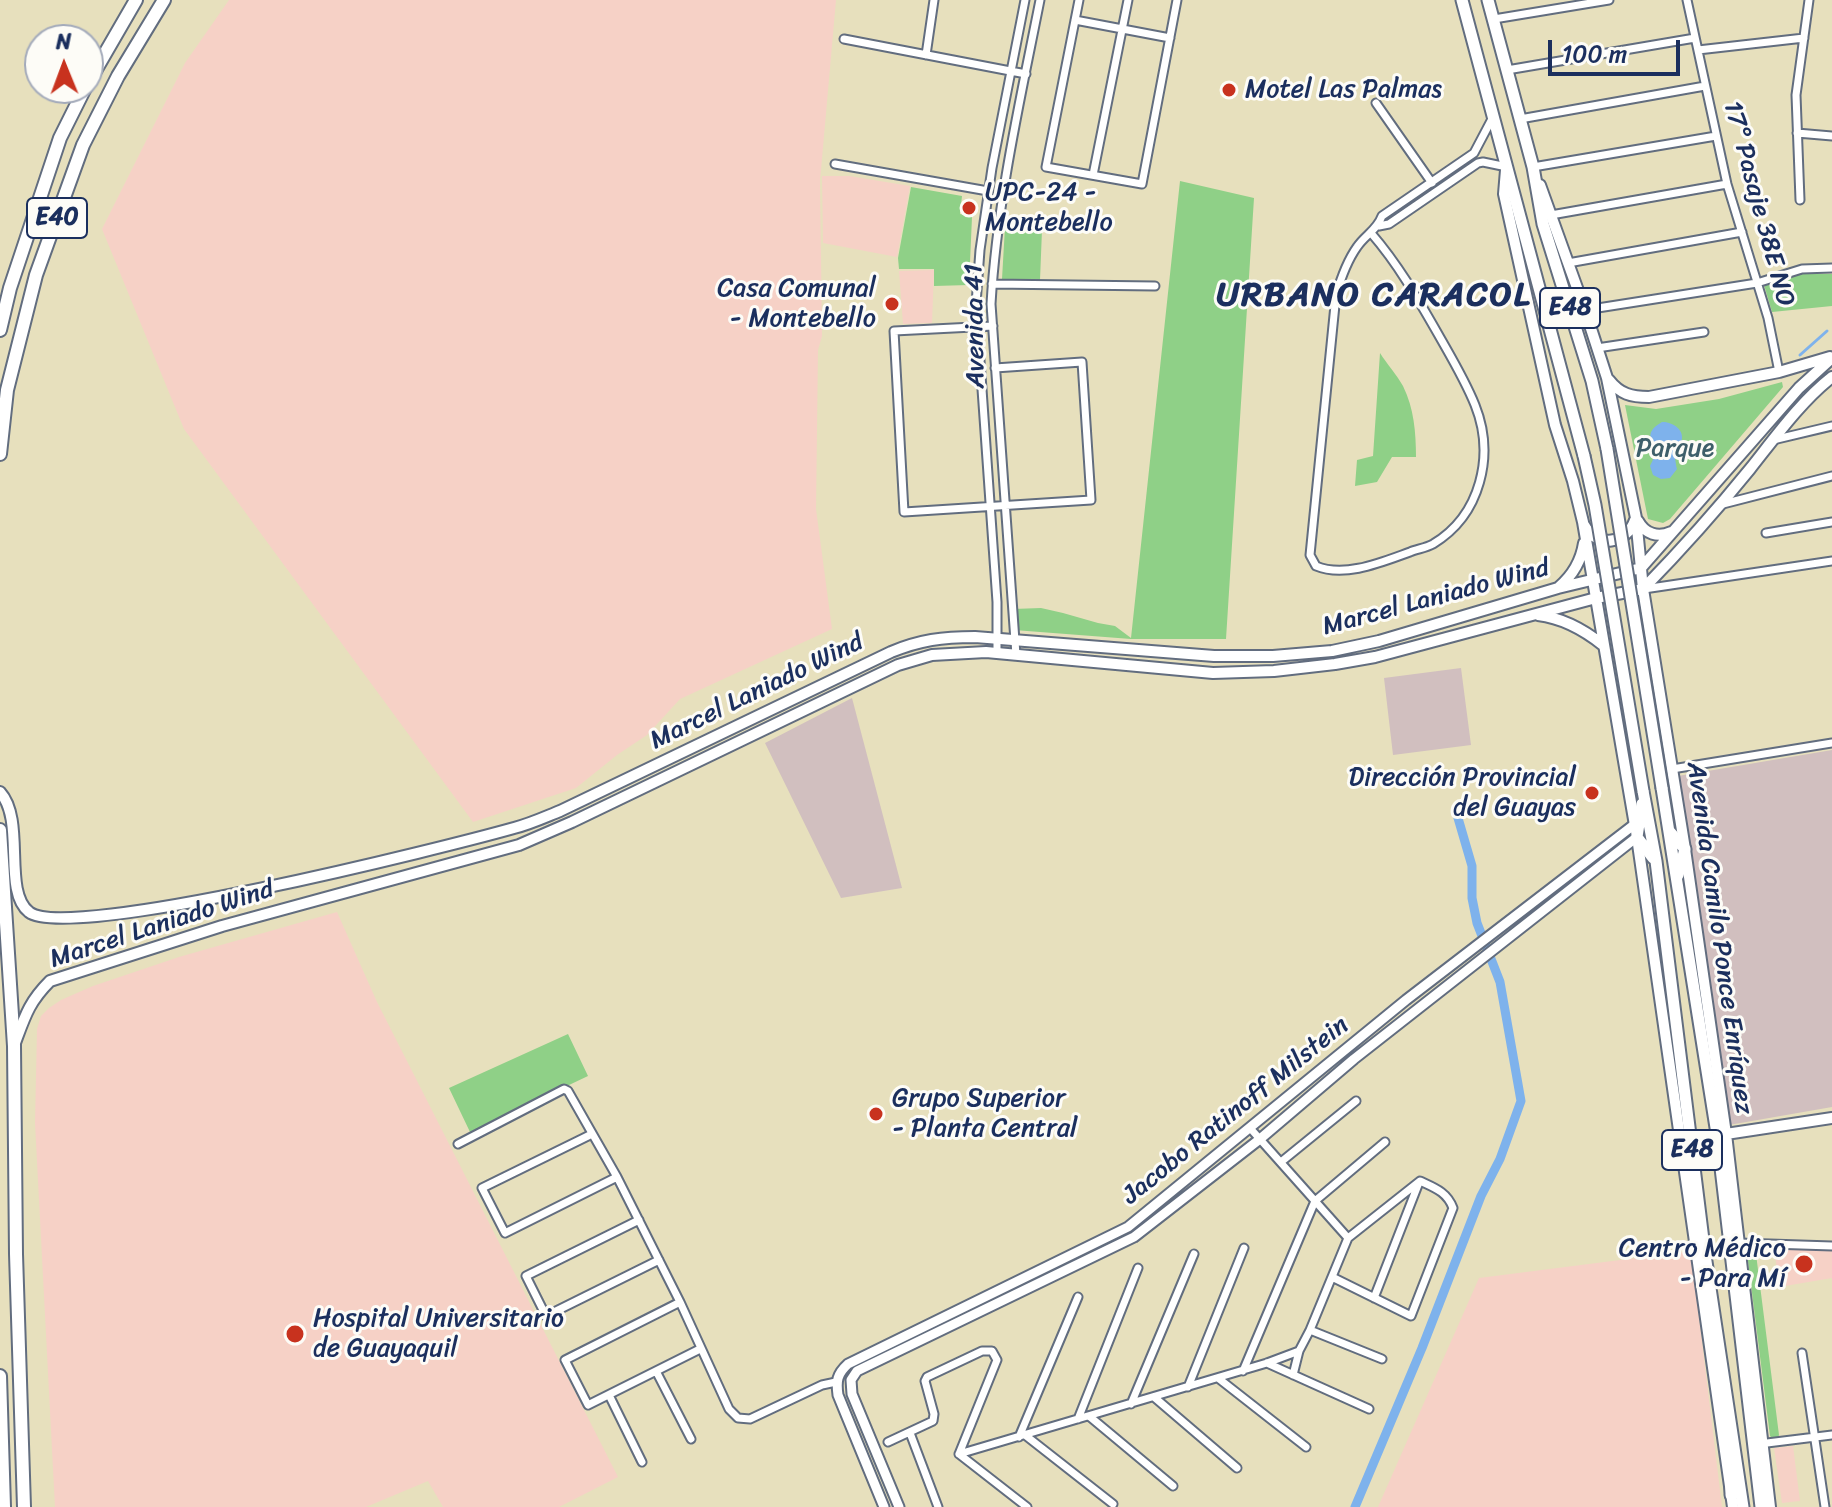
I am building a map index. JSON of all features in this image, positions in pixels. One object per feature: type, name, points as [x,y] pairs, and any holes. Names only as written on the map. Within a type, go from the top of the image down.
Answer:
[{"type":"highway","name":"E40","points":[[104,56],[136,0]]},
{"type":"highway","name":"E40","points":[[0,454],[7,390],[46,246],[83,145],[118,76],[164,0]]},
{"type":"highway","name":"E40","points":[[0,330],[10,288],[60,138],[77,104]]},
{"type":"highway","points":[[0,830],[14,1046],[16,1254],[24,1507]]},
{"type":"highway","points":[[0,1376],[4,1507]]},
{"type":"main road","name":"E48","points":[[1462,0],[1507,167],[1504,194],[1555,425],[1583,522],[1637,837],[1732,1501]]},
{"type":"main road","name":"E48","points":[[1488,0],[1533,167],[1607,378]]},
{"type":"main road","name":"Avenida Camilo Ponce Enríquez","points":[[1507,167],[1595,505],[1656,861],[1704,1248],[1743,1507]]},
{"type":"main road","name":"Avenida Camilo Ponce Enríquez","points":[[1533,167],[1543,224],[1592,381],[1607,449],[1676,880],[1739,1243],[1759,1418]]},
{"type":"main road","points":[[1607,378],[1625,394],[1649,397],[1779,372],[1832,357]]},
{"type":"main road","points":[[1641,568],[1807,379],[1832,357]]},
{"type":"main road","points":[[1643,589],[1680,551],[1816,391],[1832,377]]},
{"type":"main road","name":"Avenida Camilo Ponce Enríquez","points":[[1607,378],[1636,518],[1643,589],[1685,849],[1721,1134],[1728,1230],[1758,1444],[1755,1460],[1761,1507]]},
{"type":"main road","points":[[1636,518],[1648,533],[1668,534],[1676,529]]},
{"type":"main road","points":[[1583,522],[1596,538],[1606,541],[1625,536],[1636,518]]},
{"type":"main road","points":[[1558,588],[1577,566],[1585,537]]},
{"type":"main road","name":"Marcel Laniado Wind","points":[[0,792],[9,807],[17,889],[26,911],[48,919],[62,919],[174,906],[402,857],[518,827],[560,811],[901,648],[929,639],[1015,640],[1214,656],[1273,656],[1332,651],[1379,641],[1558,588],[1641,568]]},
{"type":"main road","name":"Marcel Laniado Wind","points":[[14,1046],[28,1008],[50,981],[222,926],[519,845],[898,665],[932,655],[997,653],[1213,673],[1274,671],[1375,657],[1532,614],[1643,589]]},
{"type":"main road","points":[[1532,614],[1571,623],[1603,645]]},
{"type":"main road","points":[[1643,793],[1637,837],[1656,861]]},
{"type":"main road","points":[[1668,831],[1685,849],[1676,880]]},
{"type":"main road","points":[[1721,1134],[1832,1118]]},
{"type":"main road","points":[[1728,1230],[1739,1243],[1732,1262]]},
{"type":"main road","points":[[1721,1367],[1716,1389],[1726,1404]]},
{"type":"main road","points":[[1759,1418],[1758,1444],[1770,1507]]},
{"type":"main road","points":[[1731,1438],[1732,1501]]},
{"type":"street","points":[[926,55],[934,0]]},
{"type":"street","name":"Avenida 41","points":[[997,653],[997,602],[976,304],[988,191],[1025,0]]},
{"type":"street","name":"Avenida 41","points":[[1016,655],[995,368],[992,284],[1006,170],[1040,0]]},
{"type":"street","points":[[1079,0],[1046,167],[1142,184],[1177,0]]},
{"type":"street","points":[[1093,175],[1128,0]]},
{"type":"street","points":[[1494,19],[1609,0]]},
{"type":"street","name":"17° Pasaje 38E NO","points":[[1687,0],[1727,184],[1768,318],[1779,372]]},
{"type":"street","points":[[1800,200],[1796,95],[1809,0]]},
{"type":"street","points":[[1023,12],[1037,15]]},
{"type":"street","points":[[1075,20],[1170,38]]},
{"type":"street","points":[[1507,70],[1695,38]]},
{"type":"street","points":[[1698,50],[1804,38]]},
{"type":"street","points":[[844,39],[1026,74]]},
{"type":"street","points":[[1520,119],[1705,86]]},
{"type":"street","points":[[1376,103],[1437,190]]},
{"type":"street","points":[[1379,226],[1382,216],[1474,153],[1493,116]]},
{"type":"street","points":[[1797,133],[1832,136]]},
{"type":"street","points":[[1533,167],[1716,136]]},
{"type":"street","points":[[1371,233],[1412,288],[1476,406],[1485,442],[1483,473],[1473,501],[1457,525],[1432,544],[1348,570],[1327,571],[1316,566],[1310,555],[1336,295],[1344,270],[1358,245],[1371,233],[1379,226],[1389,224],[1478,163],[1507,167]]},
{"type":"street","points":[[835,164],[988,191]]},
{"type":"street","points":[[1551,215],[1727,184]]},
{"type":"street","points":[[1568,263],[1742,232]]},
{"type":"street","points":[[1585,310],[1757,283],[1802,269],[1832,268]]},
{"type":"street","points":[[992,284],[1155,286]]},
{"type":"street","points":[[993,326],[894,331],[904,512],[1091,500],[1082,362],[995,368]]},
{"type":"street","points":[[1597,348],[1704,332]]},
{"type":"street","points":[[1773,440],[1832,426]]},
{"type":"street","points":[[1721,504],[1832,476]]},
{"type":"street","points":[[1766,533],[1832,522]]},
{"type":"street","points":[[1643,589],[1832,561]]},
{"type":"street","points":[[1672,769],[1832,743]]},
{"type":"street","name":"Jacobo Ratinoff Milstein","points":[[899,1507],[852,1394],[851,1380],[857,1371],[1128,1227],[1406,1000],[1635,824]]},
{"type":"street","name":"Jacobo Ratinoff Milstein","points":[[836,1382],[839,1372],[848,1364],[1134,1237],[1637,837]]},
{"type":"street","points":[[458,1144],[564,1089],[571,1094],[639,1220],[729,1409],[738,1418],[750,1419],[822,1385],[836,1382],[838,1395],[884,1507]]},
{"type":"street","points":[[1281,1162],[1356,1101]]},
{"type":"street","points":[[1250,1128],[1348,1238]]},
{"type":"street","points":[[592,1134],[482,1188],[505,1233],[617,1177]]},
{"type":"street","points":[[1243,1371],[1315,1201],[1385,1142]]},
{"type":"street","points":[[1293,1375],[1299,1351],[1348,1238],[1420,1181]]},
{"type":"street","points":[[1332,1277],[1411,1316],[1453,1208],[1444,1192],[1420,1181]]},
{"type":"street","points":[[1374,1298],[1420,1181]]},
{"type":"street","points":[[639,1220],[526,1276],[546,1316],[659,1260]]},
{"type":"street","points":[[1739,1243],[1832,1246]]},
{"type":"street","points":[[1188,1387],[1244,1248]]},
{"type":"street","points":[[1131,1404],[1194,1254]]},
{"type":"street","points":[[1078,1419],[1138,1268]]},
{"type":"street","points":[[1022,1436],[1078,1297]]},
{"type":"street","points":[[680,1302],[565,1360],[588,1405],[700,1349]]},
{"type":"street","points":[[1310,1330],[1382,1359]]},
{"type":"street","points":[[888,1442],[933,1421],[925,1381],[927,1377],[982,1351],[992,1351],[997,1360],[959,1454]]},
{"type":"street","points":[[959,1454],[1243,1371],[1299,1351]]},
{"type":"street","points":[[1802,1353],[1825,1507]]},
{"type":"street","points":[[1267,1363],[1369,1409]]},
{"type":"street","points":[[656,1371],[691,1439]]},
{"type":"street","points":[[1218,1378],[1306,1447]]},
{"type":"street","points":[[609,1395],[642,1462]]},
{"type":"street","points":[[1154,1397],[1237,1468]]},
{"type":"street","points":[[1089,1416],[1173,1486]]},
{"type":"street","points":[[910,1433],[938,1507]]},
{"type":"street","points":[[1758,1444],[1832,1435]]},
{"type":"street","points":[[1022,1436],[1113,1504]]},
{"type":"street","points":[[959,1454],[1027,1507]]},
{"type":"shaded area","points":[[229,0],[836,0],[820,181],[822,336],[818,350],[816,509],[832,629],[680,699],[647,735],[576,788],[473,822],[184,429],[102,229],[185,63]]},
{"type":"shaded area","points":[[822,176],[849,176],[910,186],[897,257],[823,243]]},
{"type":"shaded area","points":[[934,270],[932,323],[903,324],[899,271]]},
{"type":"shaded area","points":[[1461,668],[1471,745],[1393,755],[1384,678]]},
{"type":"shaded area","points":[[852,698],[902,888],[841,898],[765,743]]},
{"type":"shaded area","points":[[1832,750],[1832,1107],[1729,1125],[1678,776]]},
{"type":"shaded area","name":"Hospital Universitario de Guayaquil","points":[[337,912],[377,1002],[618,1477],[559,1507],[443,1507],[428,1481],[366,1507],[55,1507],[35,1123],[37,1029],[41,1016],[61,1000],[93,986],[179,957]]},
{"type":"shaded area","name":"Centro Médico - Para Mí","points":[[1774,1246],[1832,1249],[1832,1278],[1779,1287]]},
{"type":"shaded area","points":[[1691,1251],[1722,1507],[1378,1507],[1479,1278]]},
{"type":"shaded area","points":[[1793,1446],[1800,1501],[1782,1503],[1774,1448]]},
{"type":"green space","points":[[1180,181],[1254,198],[1226,639],[1131,639],[1014,630],[1013,609],[1041,608],[1115,626],[1131,638]]},
{"type":"green space","points":[[911,187],[962,196],[960,214],[972,217],[969,285],[934,286],[934,269],[899,269],[898,258]]},
{"type":"green space","points":[[1005,227],[1042,230],[1040,280],[1002,279]]},
{"type":"green space","points":[[1802,274],[1832,274],[1832,306],[1772,312],[1764,285]]},
{"type":"green space","points":[[1380,353],[1407,394],[1414,421],[1416,457],[1392,457],[1377,482],[1355,486],[1357,460],[1373,456]]},
{"type":"green space","name":"Parque","points":[[1782,382],[1783,387],[1670,519],[1663,523],[1648,519],[1625,405],[1656,409],[1719,399]]},
{"type":"green space","points":[[568,1034],[588,1076],[470,1132],[449,1088]]},
{"type":"green space","points":[[1747,1253],[1756,1254],[1779,1435],[1773,1439],[1770,1436]]},
{"type":"water","points":[[1662,422],[1678,428],[1682,438],[1675,455],[1677,469],[1670,478],[1661,479],[1653,475],[1650,466],[1654,452],[1650,437]]},
{"type":"waterway","points":[[1800,355],[1827,331]]},
{"type":"waterway","points":[[1355,1507],[1481,1196],[1500,1159],[1521,1101],[1500,982],[1477,923],[1472,898],[1472,866],[1458,818]]},
{"type":"place","name":"Motel Las Palmas","points":[[1229,90]]},
{"type":"place","name":"UPC-24 - Montebello","points":[[969,208]]},
{"type":"place","name":"Casa Comunal - Montebello","points":[[892,304]]},
{"type":"place","name":"Dirección Provincial del Guayas","points":[[1592,793]]},
{"type":"place","name":"Grupo Superior - Planta Central","points":[[876,1114]]},
{"type":"place","name":"Centro Médico - Para Mí","points":[[1804,1264]]},
{"type":"place","name":"Hospital Universitario de Guayaquil","points":[[295,1334]]},
{"type":"district","name":"URBANO CARACOL","points":[[1374,296]]}]
